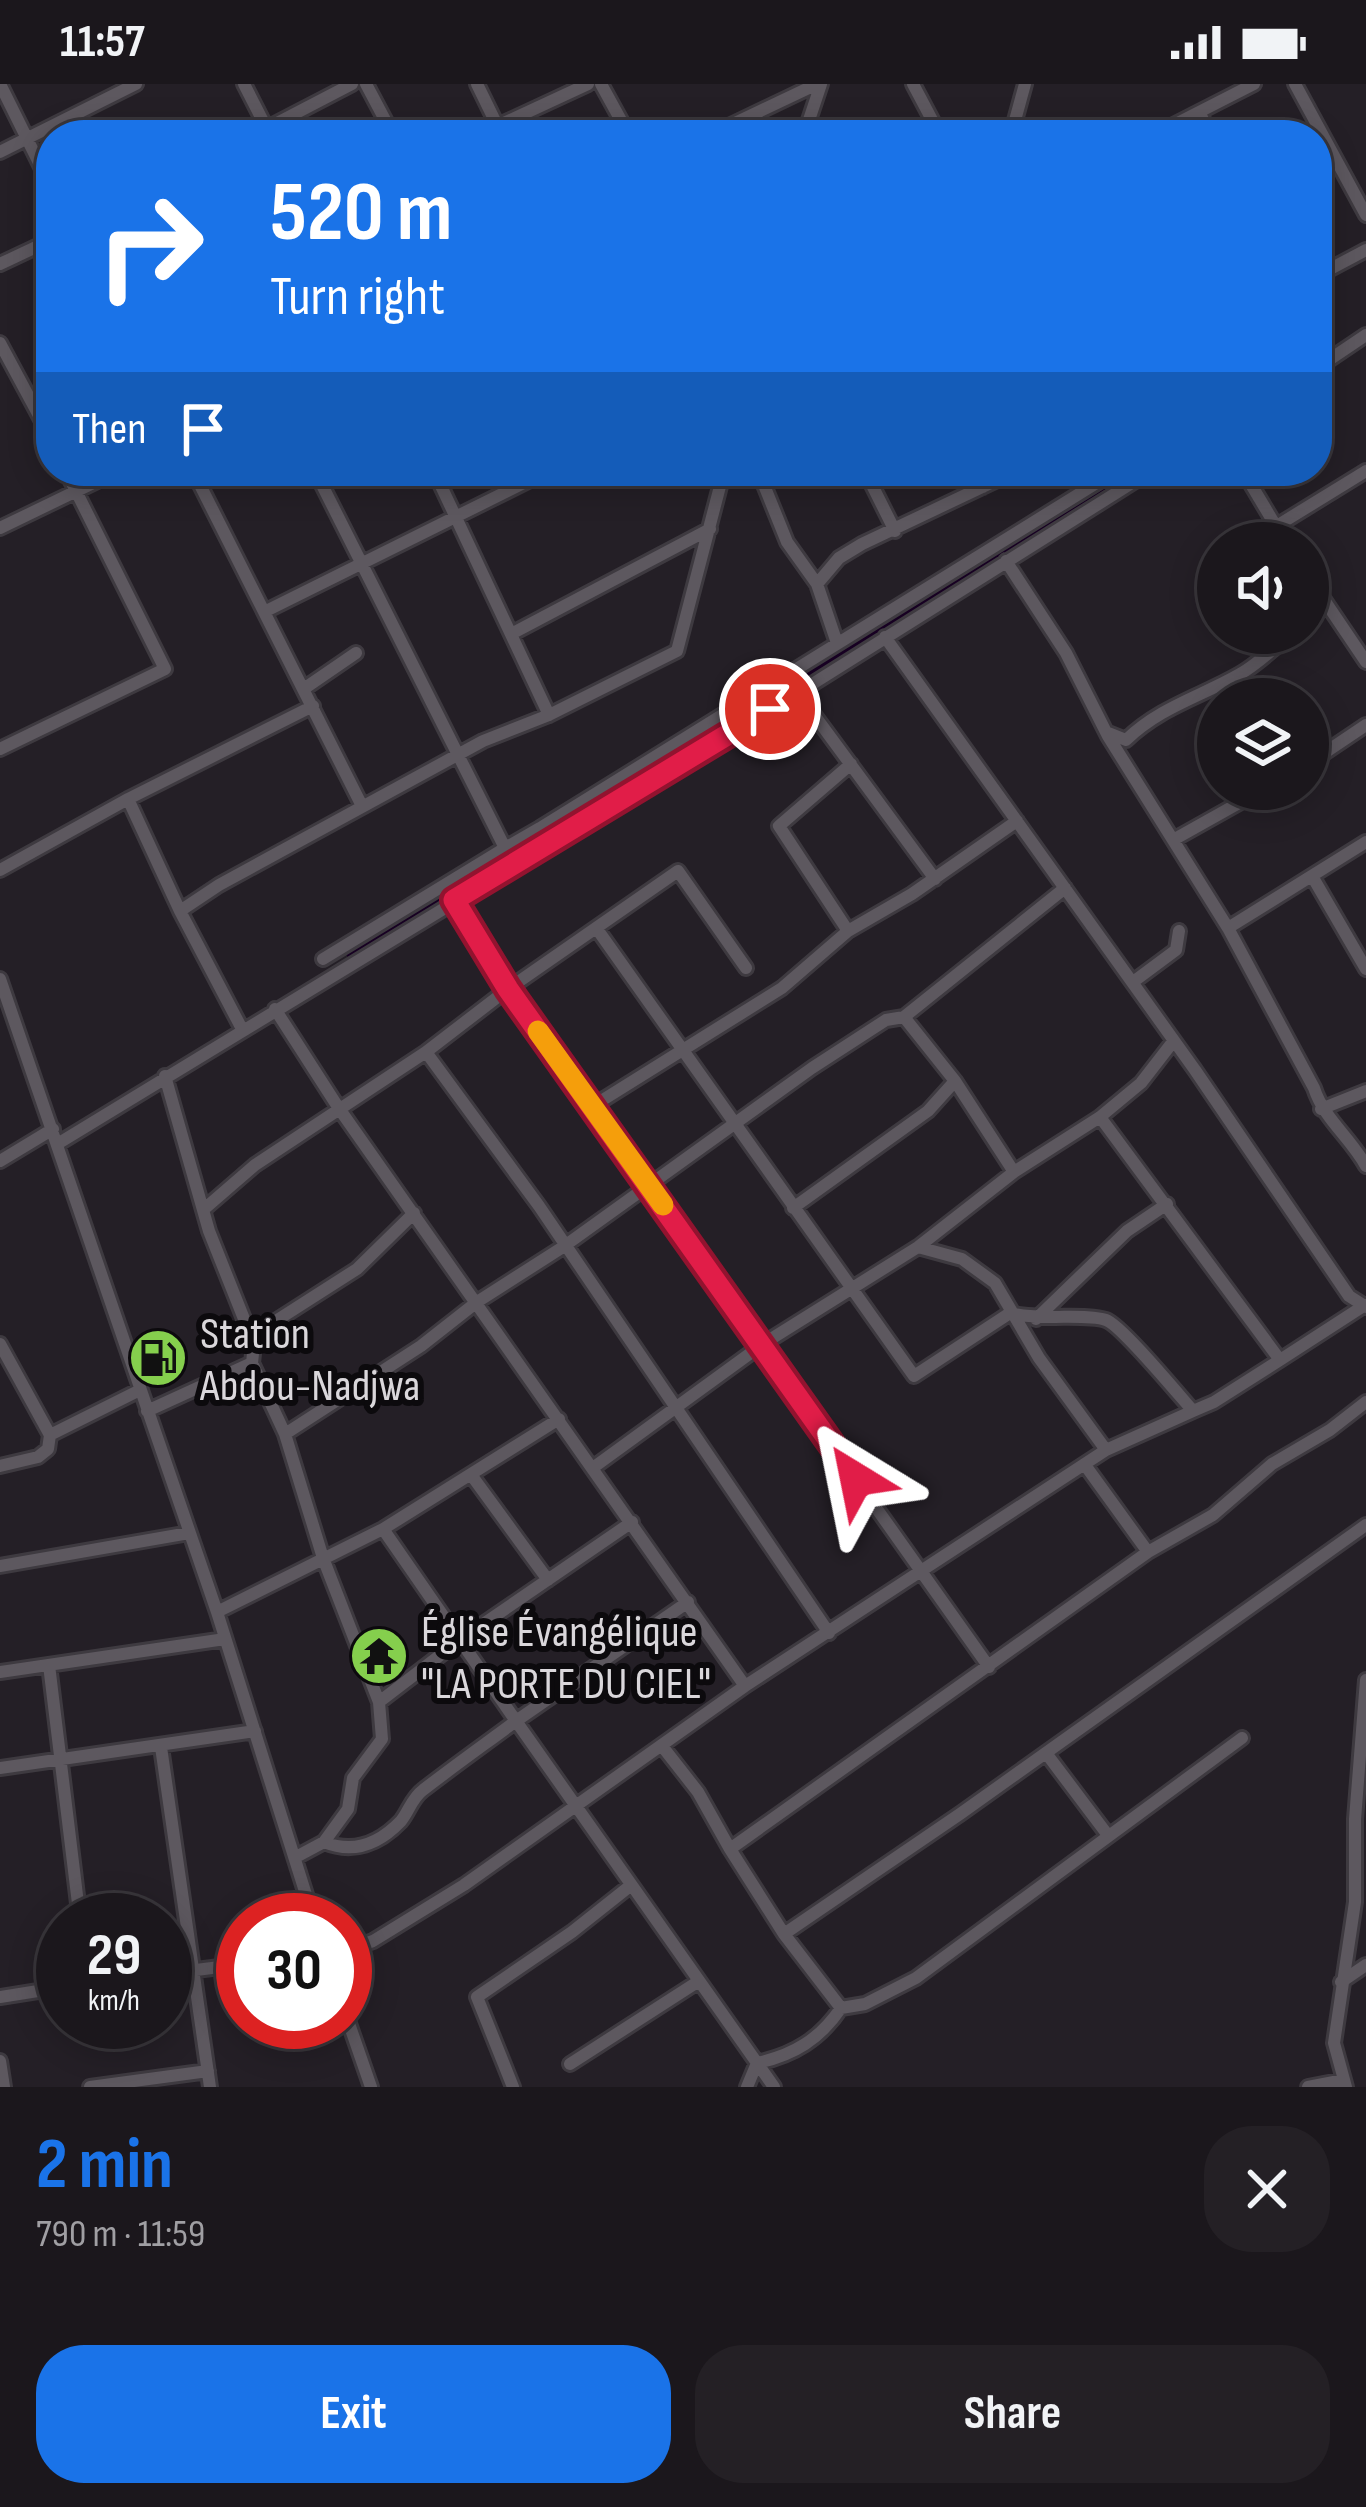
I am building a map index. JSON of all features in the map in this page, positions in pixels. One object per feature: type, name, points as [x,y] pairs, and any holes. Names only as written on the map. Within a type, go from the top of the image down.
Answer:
[{"type":"street","points":[[0,84],[36,156]]},
{"type":"street","points":[[65,120],[136,84]]},
{"type":"street","points":[[244,84],[256,120]]},
{"type":"street","points":[[283,120],[352,84]]},
{"type":"street","points":[[366,84],[384,120]]},
{"type":"street","points":[[476,84],[494,120]]},
{"type":"street","points":[[508,120],[588,84]]},
{"type":"street","points":[[601,84],[621,120]]},
{"type":"street","points":[[742,120],[819,84]]},
{"type":"street","points":[[808,120],[819,84]]},
{"type":"street","points":[[914,84],[932,120]]},
{"type":"street","points":[[923,102],[927,84]]},
{"type":"street","points":[[1016,120],[1025,84]]},
{"type":"street","points":[[1183,120],[1254,84]]},
{"type":"street","points":[[1295,84],[1315,120]]},
{"type":"street","points":[[1199,112],[1203,120]]},
{"type":"street","points":[[0,152],[36,135]]},
{"type":"street","points":[[1332,152],[1366,214]]},
{"type":"street","points":[[0,264],[36,246]]},
{"type":"street","points":[[1332,268],[1366,250]]},
{"type":"street","points":[[1332,358],[1366,335]]},
{"type":"street","points":[[0,343],[36,410]]},
{"type":"street","points":[[1283,522],[1366,471]]},
{"type":"street","points":[[0,749],[165,669],[73,486]]},
{"type":"street","points":[[0,528],[86,486]]},
{"type":"street","points":[[201,486],[362,806]]},
{"type":"street","points":[[323,486],[505,848]]},
{"type":"street","points":[[441,486],[549,715]]},
{"type":"street","points":[[266,611],[517,486]]},
{"type":"street","points":[[180,911],[483,741],[549,715],[677,651],[720,486]]},
{"type":"street","points":[[765,486],[787,542],[817,584],[837,643]]},
{"type":"street","points":[[872,486],[895,531]]},
{"type":"street","points":[[817,584],[839,557],[987,486]]},
{"type":"street","points":[[323,959],[1091,486]]},
{"type":"street","points":[[0,1161],[165,1076],[797,693],[1127,486]]},
{"type":"street","points":[[1252,486],[1272,522]]},
{"type":"street","points":[[513,633],[710,529]]},
{"type":"street","points":[[1006,561],[1066,653],[1105,731],[1228,928],[1321,1109],[1353,1142],[1366,1166]]},
{"type":"street","points":[[1329,607],[1366,662]]},
{"type":"street","points":[[372,1940],[464,1886],[745,1687],[1106,1450],[1214,1402],[1365,1306],[1349,1296],[1196,1070],[1172,1043],[885,637]]},
{"type":"street","points":[[305,688],[356,653]]},
{"type":"street","points":[[1105,731],[1126,740],[1173,704],[1242,674],[1266,654]]},
{"type":"street","points":[[797,693],[935,879]]},
{"type":"street","points":[[0,869],[313,706]]},
{"type":"street","points":[[1329,750],[1366,725]]},
{"type":"street","points":[[848,931],[778,826],[851,764]]},
{"type":"street","points":[[128,799],[242,1029]]},
{"type":"street","points":[[1173,840],[1227,810]]},
{"type":"street","points":[[593,1106],[782,988],[848,931],[935,879],[1017,821]]},
{"type":"street","points":[[540,828],[549,843]]},
{"type":"street","points":[[1228,928],[1366,842]]},
{"type":"street","points":[[203,1210],[255,1166],[426,1052],[678,871],[746,968]]},
{"type":"street","points":[[1312,876],[1366,969]]},
{"type":"street","points":[[285,1434],[421,1346],[477,1302],[886,1020],[904,1016],[1065,888]]},
{"type":"street","points":[[454,900],[508,989],[989,1667]]},
{"type":"street","points":[[597,929],[914,1376],[1010,1313],[1035,1320],[1106,1319],[1129,1337],[1193,1411]]},
{"type":"street","points":[[1133,982],[1176,950],[1179,932]]},
{"type":"street","points":[[0,979],[217,1612],[306,1893]]},
{"type":"street","points":[[275,1009],[338,1107],[745,1687]]},
{"type":"street","points":[[904,1016],[955,1081],[1014,1172]]},
{"type":"street","points":[[594,1467],[763,1344],[918,1247],[1014,1172],[1100,1117],[1141,1083],[1172,1043]]},
{"type":"street","points":[[426,1052],[679,1408],[829,1633]]},
{"type":"street","points":[[165,1076],[203,1210],[254,1344],[252,1363],[285,1434],[323,1558],[379,1702],[382,1739],[353,1778],[348,1809],[323,1842],[296,1857]]},
{"type":"street","points":[[794,1208],[928,1111],[955,1081]]},
{"type":"street","points":[[1321,1109],[1366,1091]]},
{"type":"street","points":[[1100,1117],[1280,1360]]},
{"type":"street","points":[[1035,1320],[1127,1231],[1167,1204]]},
{"type":"street","points":[[254,1344],[271,1324],[357,1269],[414,1213]]},
{"type":"street","points":[[918,1247],[962,1258],[995,1283],[1010,1313],[1106,1450]]},
{"type":"street","points":[[1349,1296],[1366,1290]]},
{"type":"street","points":[[0,1344],[50,1435],[48,1449],[38,1457],[0,1466]]},
{"type":"street","points":[[147,1411],[252,1363]]},
{"type":"street","points":[[50,1435],[140,1390]]},
{"type":"street","points":[[730,1849],[1148,1552],[1214,1515],[1272,1464],[1366,1402]]},
{"type":"street","points":[[217,1612],[383,1529],[559,1419]]},
{"type":"street","points":[[1084,1465],[1148,1552]]},
{"type":"street","points":[[472,1476],[548,1580]]},
{"type":"street","points":[[379,1702],[632,1522]]},
{"type":"street","points":[[784,1934],[1366,1525]]},
{"type":"street","points":[[383,1529],[774,2087]]},
{"type":"street","points":[[0,1566],[189,1533]]},
{"type":"street","points":[[323,1842],[355,1849],[380,1839],[403,1819],[416,1796],[688,1602]]},
{"type":"street","points":[[0,1672],[225,1639]]},
{"type":"street","points":[[49,1665],[77,1893]]},
{"type":"street","points":[[1308,2087],[1345,2084],[1334,2043],[1355,1902],[1355,1819],[1366,1680]]},
{"type":"street","points":[[0,1768],[255,1731]]},
{"type":"street","points":[[747,2087],[757,2063],[805,2046],[841,2008],[865,2004],[916,1978],[1242,1738]]},
{"type":"street","points":[[662,1745],[698,1792],[784,1934],[841,2008]]},
{"type":"street","points":[[160,1747],[210,2087]]},
{"type":"street","points":[[1046,1754],[1107,1834]]},
{"type":"street","points":[[513,2087],[477,1996],[630,1886]]},
{"type":"street","points":[[1340,1983],[1366,1965]]},
{"type":"street","points":[[192,1970],[216,1967]]},
{"type":"street","points":[[570,2064],[699,1981]]},
{"type":"street","points":[[0,1997],[36,1991]]},
{"type":"street","points":[[358,2049],[371,2087]]},
{"type":"street","points":[[0,2061],[4,2087]]},
{"type":"street","points":[[90,2087],[208,2071]]},
{"type":"waterway","points":[[637,778],[1112,486]]},
{"type":"waterway","points":[[548,832],[631,782]]},
{"type":"waterway","points":[[351,954],[538,839]]},
{"type":"slow traffic","points":[[538,1031],[663,1205]]},
{"type":"place","name":"Station Abdou-Nadjwa","points":[[158,1358]]},
{"type":"place","name":"Église Évangélique \"LA PORTE DU CIEL\"","points":[[379,1656]]},
{"type":"route","points":[[770,709],[454,900],[508,989],[856,1479]]}]
